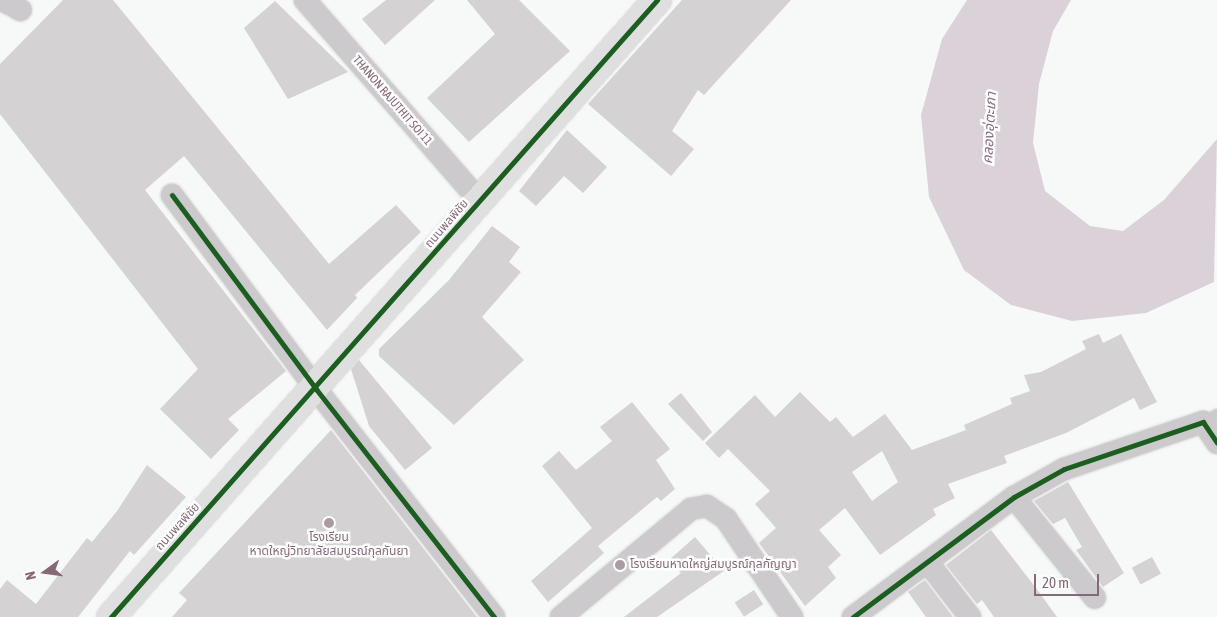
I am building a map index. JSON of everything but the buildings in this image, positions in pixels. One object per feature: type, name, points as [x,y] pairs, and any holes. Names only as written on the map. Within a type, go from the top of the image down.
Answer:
[{"type":"street","name":"THANON RAJUTHIT SOI 11","points":[[304,0],[480,201]]},
{"type":"street","name":"ถนนพลพิชัย","points":[[111,617],[316,390],[657,0]]},
{"type":"street","points":[[172,195],[316,390],[494,617]]},
{"type":"street","points":[[854,617],[929,564],[1014,497],[1064,469],[1210,418],[1217,442]]},
{"type":"street","points":[[1014,497],[1095,598]]},
{"type":"street","points":[[561,617],[691,509],[707,506],[726,519],[792,617]]},
{"type":"street","points":[[929,564],[970,617]]},
{"type":"water","name":"คลองอุ่ตะเภา","points":[[967,0],[1071,0],[1053,31],[1039,84],[1033,143],[1045,191],[1090,226],[1123,231],[1164,200],[1217,139],[1214,282],[1146,313],[1072,321],[1011,305],[964,270],[929,197],[921,115],[942,39]]},
{"type":"cycle path","points":[[111,617],[657,0]]},
{"type":"cycle path","points":[[172,195],[316,389],[494,617]]},
{"type":"cycle path","points":[[853,617],[1014,497],[1064,469],[1203,422],[1217,443]]},
{"type":"place","name":"โรงเรียน หาดใหญ่วิทยาลัยสมบูรณ์กุลกันยา","points":[[329,523]]},
{"type":"place","name":"โรงเรียนหาดใหญ่สมบูรณ์กุลกัญญา","points":[[620,565]]}]
